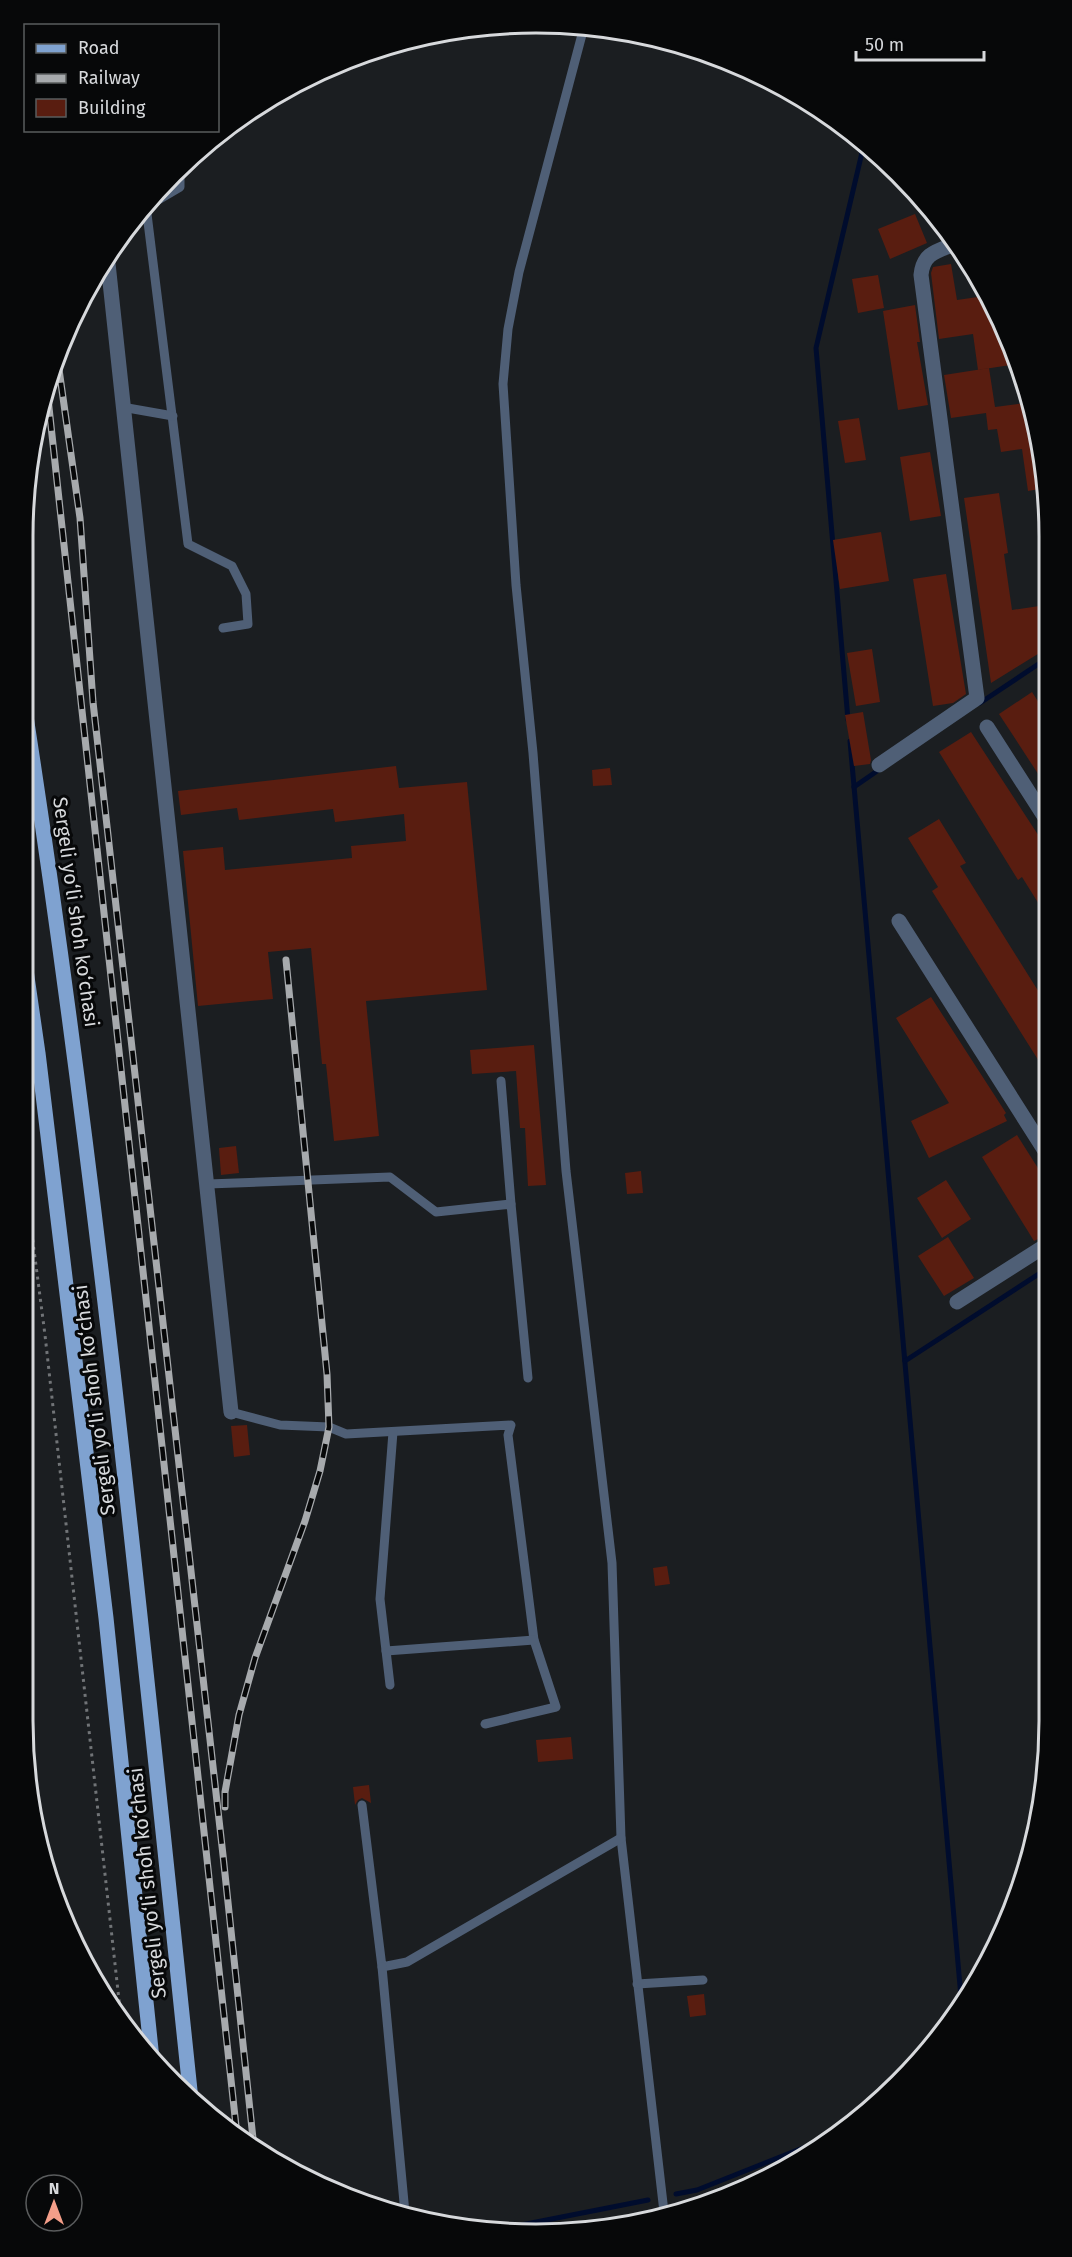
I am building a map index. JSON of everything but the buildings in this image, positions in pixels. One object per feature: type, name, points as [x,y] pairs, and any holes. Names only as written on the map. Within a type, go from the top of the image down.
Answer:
[{"type":"main road","name":"Sergeli yo‘li shoh ko‘chasi","points":[[33,771],[75,1054],[141,1620],[190,2086]]},
{"type":"main road","name":"Sergeli yo‘li shoh ko‘chasi","points":[[33,1020],[104,1606],[150,2044]]},
{"type":"street","points":[[879,765],[977,698],[921,275],[922,264],[932,253],[947,247]]},
{"type":"street","points":[[109,271],[231,1412]]},
{"type":"street","points":[[987,727],[1039,808]]},
{"type":"street","points":[[899,921],[1039,1141]]},
{"type":"street","points":[[957,1302],[1039,1250]]},
{"type":"lane","points":[[582,35],[519,272],[508,329],[503,384],[516,585],[534,765],[566,1171],[612,1563],[621,1838],[663,2208]]},
{"type":"lane","points":[[166,195],[180,187],[180,180]]},
{"type":"lane","points":[[147,217],[188,544],[232,566],[246,594],[248,624],[223,628]]},
{"type":"lane","points":[[122,407],[173,416]]},
{"type":"lane","points":[[501,1081],[528,1378]]},
{"type":"lane","points":[[208,1184],[390,1177],[436,1212],[511,1204]]},
{"type":"lane","points":[[231,1412],[280,1425],[328,1426],[346,1434],[511,1425],[508,1435],[534,1640],[556,1707],[485,1724]]},
{"type":"lane","points":[[390,1685],[380,1599],[393,1432]]},
{"type":"lane","points":[[386,1651],[534,1640]]},
{"type":"lane","points":[[362,1804],[382,1966],[404,2206]]},
{"type":"lane","points":[[382,1966],[406,1962],[621,1838]]},
{"type":"lane","points":[[637,1984],[703,1980]]},
{"type":"path","points":[[33,1246],[45,1335],[119,2002]]},
{"type":"waterway","points":[[848,720],[816,348],[862,153]]},
{"type":"waterway","points":[[980,703],[1039,664]]},
{"type":"waterway","points":[[850,741],[960,1990]]},
{"type":"waterway","points":[[854,787],[880,769]]},
{"type":"waterway","points":[[905,1361],[1039,1274]]},
{"type":"waterway","points":[[676,2194],[697,2190],[800,2149]]},
{"type":"waterway","points":[[528,2224],[648,2200]]},
{"type":"railway","points":[[60,375],[80,518],[93,702],[253,2136]]},
{"type":"railway","points":[[49,410],[236,2124]]},
{"type":"railway","points":[[225,1807],[225,1792],[239,1715],[255,1658],[305,1521],[320,1471],[329,1427],[327,1374],[286,960]]}]
